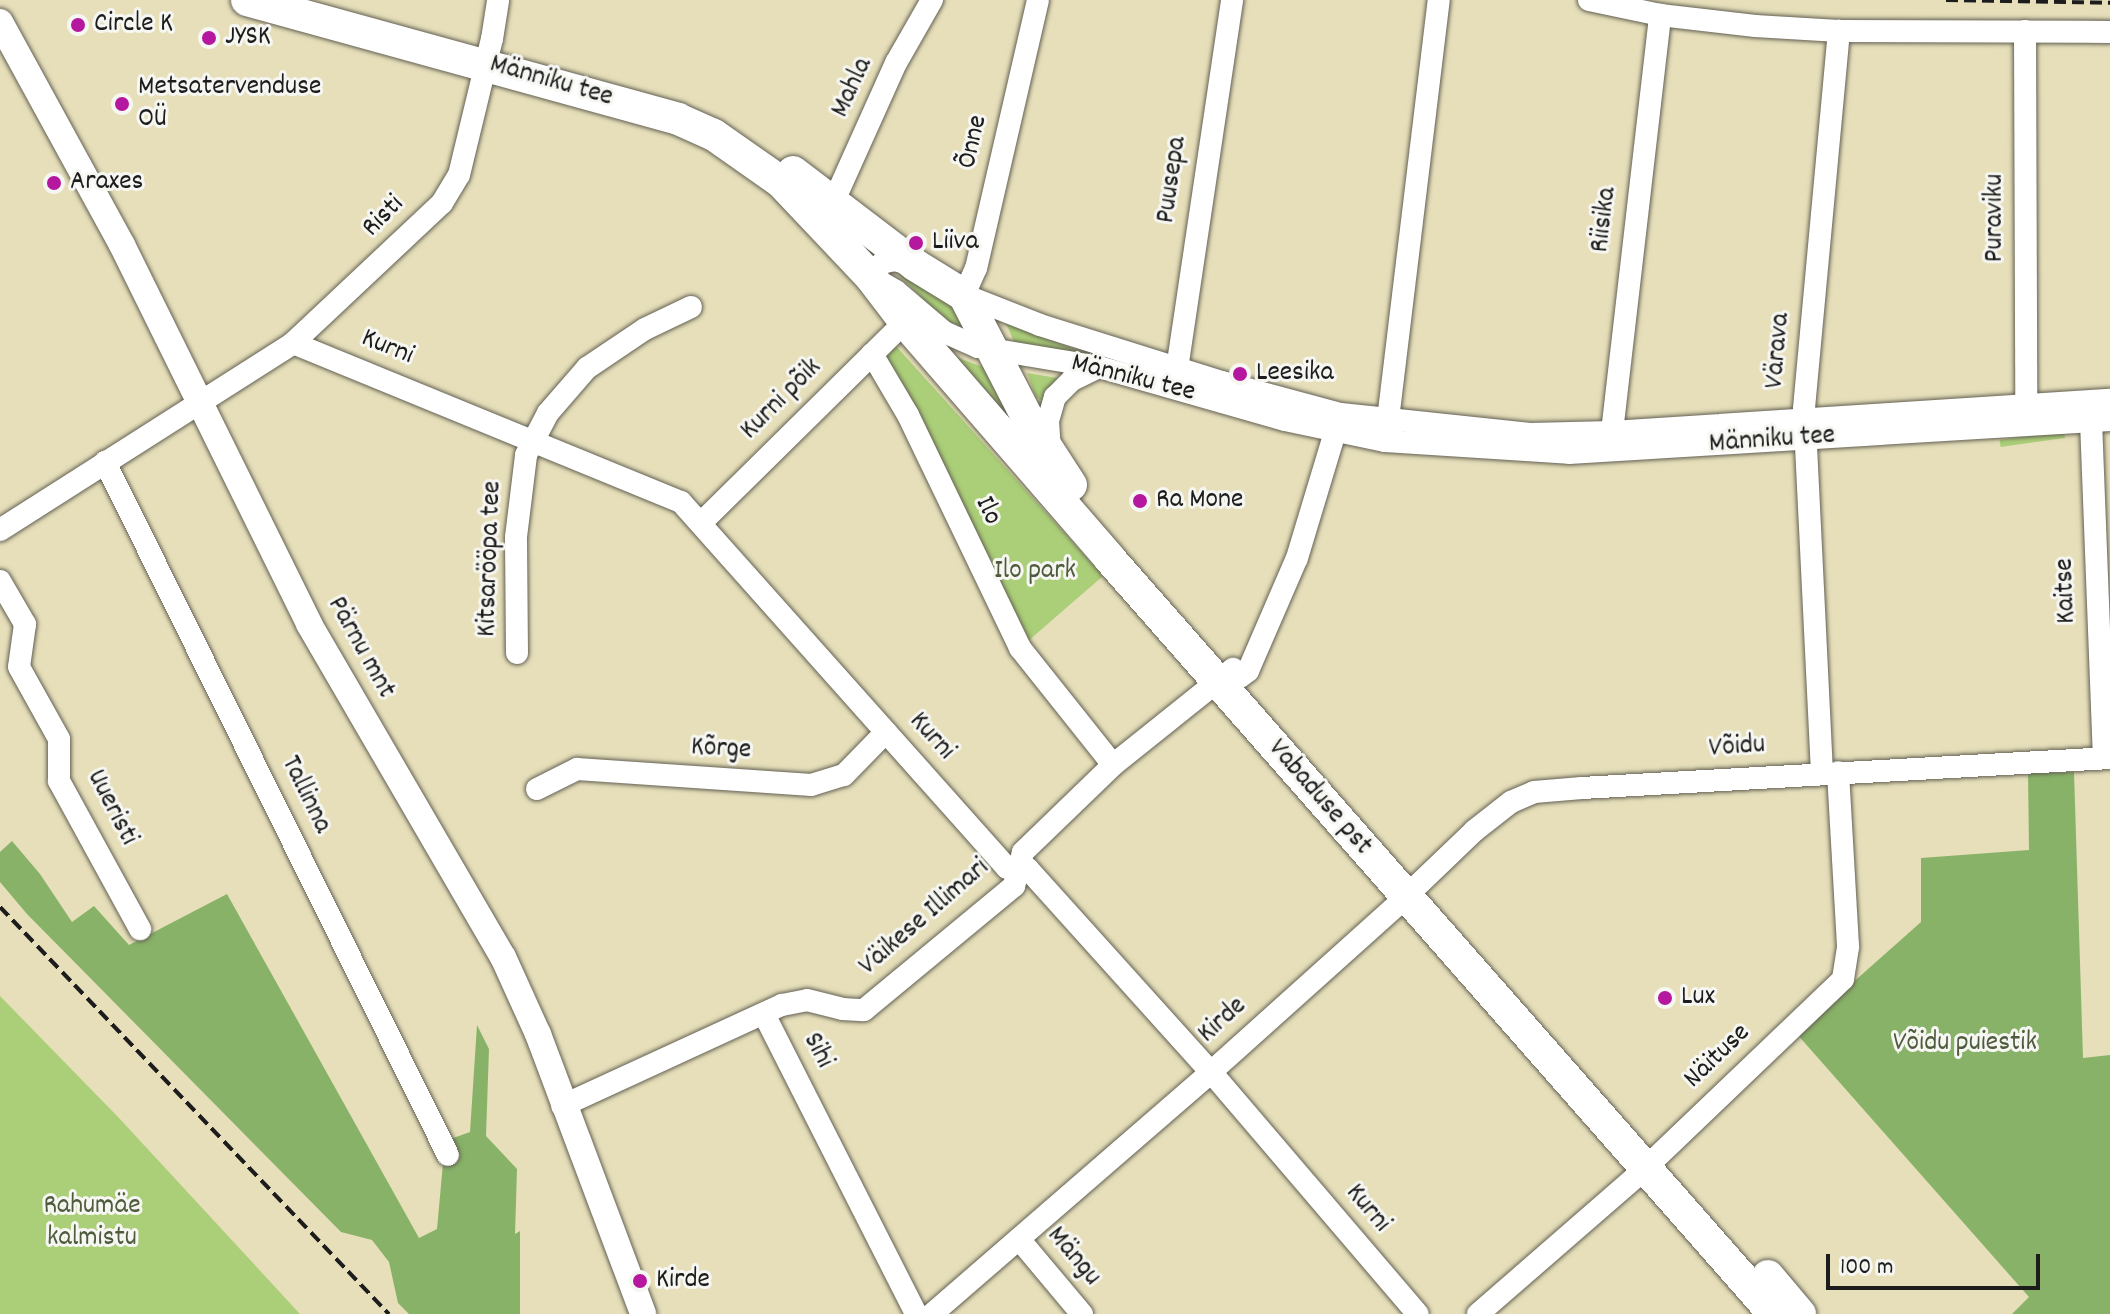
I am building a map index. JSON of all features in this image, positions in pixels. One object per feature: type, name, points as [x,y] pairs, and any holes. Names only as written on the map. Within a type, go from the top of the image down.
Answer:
[{"type":"highway","name":"Männiku tee","points":[[247,0],[663,98],[724,123],[915,265],[964,295]]},
{"type":"highway","name":"Männiku tee","points":[[320,0],[643,108],[714,135],[781,182],[870,276]]},
{"type":"highway","name":"Vabaduse pst","points":[[870,276],[905,322],[1230,676]]},
{"type":"highway","name":"Vabaduse pst","points":[[964,295],[1051,459],[1230,676],[1413,890],[1653,1161],[1800,1314]]},
{"type":"highway","name":"Vabaduse pst","points":[[1653,1161],[1774,1314]]},
{"type":"main road","name":"Pärnu mnt","points":[[0,22],[122,245],[309,624],[503,957],[538,1034],[562,1106],[643,1314]]},
{"type":"street","name":"Risti","points":[[201,403],[293,343],[369,275],[453,189],[488,56],[498,0]]},
{"type":"street","name":"Mahla","points":[[833,203],[896,63],[932,0]]},
{"type":"street","name":"Õnne","points":[[964,295],[976,268],[1038,0]]},
{"type":"street","name":"Puusepa","points":[[1177,369],[1232,0]]},
{"type":"street","points":[[1387,431],[1439,0]]},
{"type":"street","points":[[1589,0],[1701,22],[1839,31],[2110,32]]},
{"type":"street","name":"Riisika","points":[[1612,432],[1660,15]]},
{"type":"street","name":"Värava","points":[[1830,772],[1805,428],[1839,31]]},
{"type":"street","name":"Puraviku","points":[[2025,31],[2026,405]]},
{"type":"street","points":[[870,276],[882,263],[894,260],[915,265]]},
{"type":"street","name":"Männiku tee","points":[[870,276],[896,291],[944,332],[995,351],[1099,367],[1338,423],[1569,453],[2026,405],[2110,400]]},
{"type":"street","name":"Männiku tee","points":[[964,295],[1040,325],[1338,423]]},
{"type":"street","name":"Kitsarööpa tee","points":[[517,653],[518,505],[526,455],[548,413],[587,368],[645,329],[691,307]]},
{"type":"street","name":"Kurni põik","points":[[702,522],[905,322]]},
{"type":"street","name":"Kurni","points":[[293,343],[681,502],[1007,868],[1028,869],[1211,1072],[1418,1314]]},
{"type":"street","name":"Ilo","points":[[872,354],[908,415],[1020,648],[1113,765]]},
{"type":"street","points":[[1051,459],[1048,421],[1055,397],[1072,380],[1099,367]]},
{"type":"street","points":[[1159,383],[1177,369]]},
{"type":"street","points":[[0,530],[201,403]]},
{"type":"street","name":"Männiku tee","points":[[1387,431],[1530,434],[2100,421]]},
{"type":"street","name":"Kaitse","points":[[2100,421],[2107,758]]},
{"type":"street","points":[[1230,676],[1248,671],[1297,558],[1338,423]]},
{"type":"street","name":"Tallinna","points":[[105,462],[448,1155]]},
{"type":"street","name":"Uueristi","points":[[0,581],[25,624],[19,667],[59,739],[59,781],[140,929]]},
{"type":"street","name":"Väikese Illimari","points":[[764,1014],[782,1005],[807,1000],[842,1009],[864,1010],[1014,886],[1023,852],[1113,765],[1230,676]]},
{"type":"street","name":"Kõrge","points":[[537,789],[577,769],[811,785],[844,775],[886,732]]},
{"type":"street","name":"Võidu","points":[[1413,890],[1474,831],[1511,802],[1534,792],[1830,772],[2107,758]]},
{"type":"street","name":"Näituse","points":[[1478,1314],[1653,1161],[1843,979],[1848,946],[1830,772]]},
{"type":"street","name":"Kirde","points":[[932,1314],[1211,1072],[1413,890]]},
{"type":"street","name":"Sihi","points":[[562,1106],[764,1014],[916,1314]]},
{"type":"street","name":"Mängu","points":[[1019,1239],[1082,1314]]},
{"type":"green space","points":[[897,272],[936,293],[953,308],[963,319],[958,327],[937,314]]},
{"type":"green space","points":[[1006,323],[1084,353],[1015,344]]},
{"type":"green space","name":"Ilo park","points":[[887,336],[1103,576],[1020,648],[872,354]]},
{"type":"green space","points":[[956,357],[988,369],[1036,456]]},
{"type":"green space","points":[[1027,373],[1057,378],[1042,401],[1036,397]]},
{"type":"green space","points":[[2064,431],[2065,438],[2001,447],[2000,440]]},
{"type":"green space","name":"Võidu puiestik","points":[[2074,772],[2083,1058],[2110,1055],[2110,1314],[2012,1314],[2029,1297],[1796,1033],[1921,922],[1921,858],[2029,850],[2028,773]]},
{"type":"green space","points":[[12,841],[40,874],[72,922],[94,906],[129,945],[227,894],[419,1238],[437,1229],[445,1141],[470,1132],[477,1025],[489,1049],[486,1136],[517,1169],[515,1234],[520,1231],[520,1314],[409,1314],[398,1303],[389,1262],[372,1240],[341,1232],[27,914],[0,882],[0,852]]},
{"type":"green space","name":"Rahumäe kalmistu","points":[[0,996],[119,1118],[300,1314],[0,1314]]},
{"type":"railway","points":[[1946,0],[2110,3]]},
{"type":"railway","points":[[0,907],[389,1314]]},
{"type":"place","name":"Circle K","points":[[78,25]]},
{"type":"place","name":"JYSK","points":[[209,38]]},
{"type":"place","name":"Metsatervenduse OÜ","points":[[122,104]]},
{"type":"place","name":"Araxes","points":[[54,183]]},
{"type":"place","name":"Liiva","points":[[916,243]]},
{"type":"place","name":"Leesika","points":[[1240,374]]},
{"type":"place","name":"Ra Mone","points":[[1140,501]]},
{"type":"place","name":"Lux","points":[[1665,998]]},
{"type":"place","name":"Kirde","points":[[640,1281]]}]
